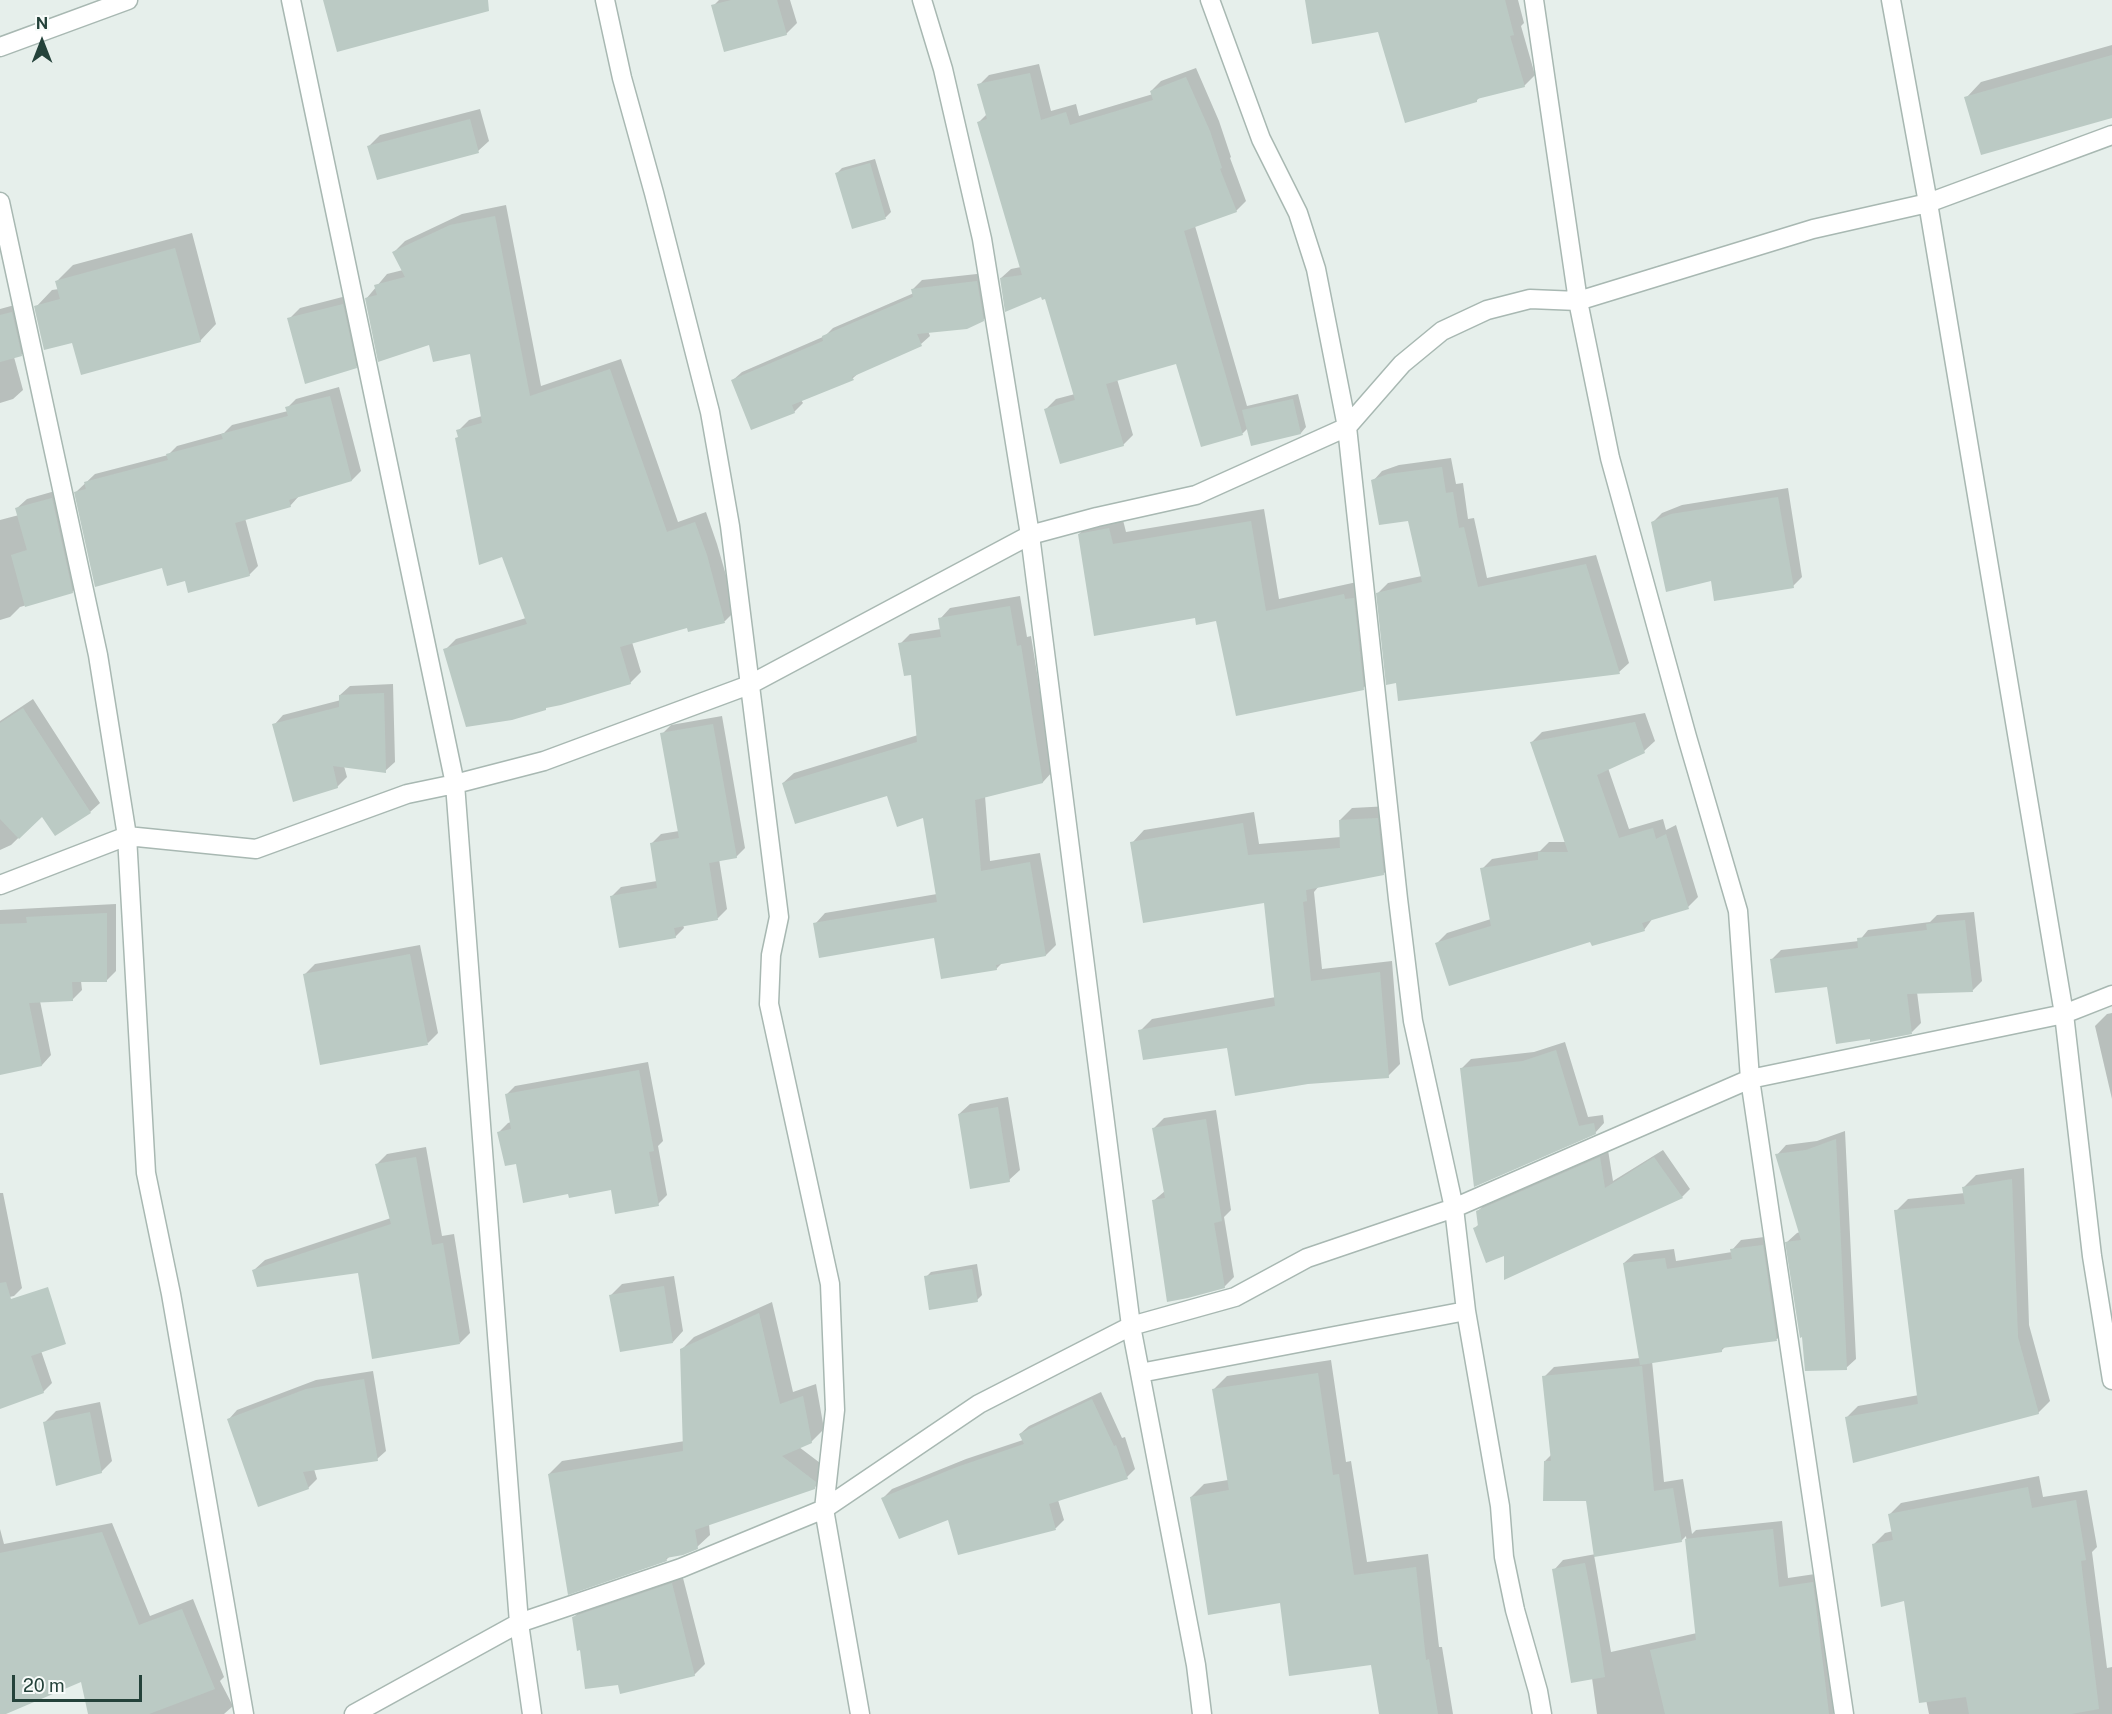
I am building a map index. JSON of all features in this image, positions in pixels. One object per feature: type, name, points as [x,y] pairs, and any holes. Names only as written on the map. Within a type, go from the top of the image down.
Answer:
[{"type":"street","points":[[0,47],[128,0]]},
{"type":"street","points":[[291,0],[455,784],[519,1623],[532,1714]]},
{"type":"street","points":[[605,0],[622,78],[710,412],[730,526],[780,917],[771,955],[769,1004],[830,1284],[835,1410],[824,1509],[860,1714]]},
{"type":"street","points":[[922,0],[943,69],[982,239],[1030,535],[1131,1326],[1196,1665],[1202,1714]]},
{"type":"street","points":[[1210,0],[1261,139],[1298,213],[1316,269],[1347,427],[1413,1021],[1454,1208],[1466,1311],[1494,1464],[1504,1557],[1542,1714]]},
{"type":"street","points":[[1534,0],[1578,301],[1610,458],[1738,911],[1750,1079],[1844,1714]]},
{"type":"street","points":[[1891,0],[1928,203],[2064,1014],[2092,1256],[2112,1380]]},
{"type":"street","points":[[0,885],[127,836],[256,849],[406,794],[544,761],[749,685],[1030,535],[1097,517],[1196,495],[1347,427],[1402,364],[1442,331],[1487,310],[1530,299],[1578,301],[1813,229],[1928,203],[2112,135]]},
{"type":"street","points":[[0,202],[98,655],[127,836],[146,1173],[171,1294],[244,1714]]},
{"type":"street","points":[[354,1714],[519,1623],[681,1568],[824,1509],[979,1404],[1131,1326],[1235,1297],[1306,1258],[1454,1208],[1750,1079],[2064,1014],[2112,995]]},
{"type":"street","points":[[1140,1372],[1466,1311]]},
{"type":"building","points":[[323,0],[488,0],[489,11],[337,52]]},
{"type":"building","points":[[731,0],[777,0],[787,35],[724,52],[711,5]]},
{"type":"building","points":[[1305,0],[1505,0],[1514,35],[1510,36],[1525,87],[1477,99],[1477,102],[1405,123],[1378,32],[1312,44]]},
{"type":"building","points":[[2112,55],[2112,118],[1981,155],[1964,97]]},
{"type":"building","points":[[1030,73],[1041,120],[1066,112],[1070,125],[1153,100],[1150,91],[1186,77],[1210,131],[1222,168],[1220,169],[1237,212],[1184,231],[1243,435],[1201,447],[1176,364],[1106,384],[1124,446],[1060,464],[1044,409],[1075,400],[1045,299],[1042,300],[1041,297],[1005,312],[1000,278],[1022,275],[977,122],[987,119],[977,84]]},
{"type":"building","points":[[470,119],[479,153],[377,180],[367,146]]},
{"type":"building","points":[[870,163],[886,219],[852,229],[835,173]]},
{"type":"building","points":[[495,216],[530,396],[610,369],[667,532],[695,522],[707,555],[725,623],[688,632],[687,628],[620,647],[631,684],[512,720],[466,727],[443,649],[527,624],[502,557],[479,565],[455,438],[458,437],[456,430],[482,423],[470,354],[433,362],[429,345],[378,362],[365,298],[377,295],[374,285],[405,277],[392,252],[450,225]]},
{"type":"building","points":[[175,248],[201,342],[81,375],[72,343],[44,350],[34,306],[60,299],[55,281]]},
{"type":"building","points":[[977,281],[984,321],[967,329],[917,334],[922,346],[852,377],[854,380],[792,405],[795,413],[751,430],[731,380],[823,341],[822,336],[913,297],[911,289]]},
{"type":"building","points":[[343,304],[357,368],[305,384],[287,318]]},
{"type":"building","points":[[12,312],[22,356],[0,362],[0,315]]},
{"type":"building","points":[[330,396],[352,481],[289,500],[291,507],[235,523],[250,576],[188,593],[185,581],[167,586],[162,568],[95,587],[74,492],[86,489],[84,482],[168,460],[166,454],[223,439],[221,434],[288,416],[285,407]]},
{"type":"building","points":[[1293,399],[1301,434],[1251,446],[1242,410]]},
{"type":"building","points":[[1442,467],[1446,493],[1453,492],[1459,528],[1464,527],[1478,587],[1586,564],[1620,674],[1398,701],[1396,683],[1386,685],[1376,593],[1422,582],[1408,521],[1379,525],[1371,480],[1388,474]]},
{"type":"building","points":[[1778,497],[1794,588],[1714,601],[1711,581],[1666,592],[1651,522],[1671,514]]},
{"type":"building","points":[[52,498],[73,593],[25,607],[11,555],[27,550],[15,508]]},
{"type":"building","points":[[1251,521],[1266,611],[1344,594],[1345,599],[1354,598],[1364,690],[1236,716],[1216,621],[1196,625],[1195,618],[1094,636],[1078,534],[1109,528],[1113,544]]},
{"type":"building","points":[[1010,606],[1017,646],[1021,645],[1043,783],[975,800],[981,871],[1030,862],[1046,956],[996,965],[997,970],[941,979],[934,938],[819,958],[813,923],[937,902],[923,818],[897,827],[887,796],[795,824],[782,783],[917,742],[911,675],[904,676],[898,643],[941,637],[938,618]]},
{"type":"building","points":[[384,693],[386,773],[333,766],[338,788],[293,802],[272,724],[339,707],[339,695]]},
{"type":"building","points":[[23,708],[91,813],[55,836],[42,817],[19,839],[0,819],[0,723]]},
{"type":"building","points":[[1635,722],[1645,753],[1597,775],[1619,838],[1653,828],[1656,839],[1666,834],[1689,909],[1642,923],[1645,931],[1592,946],[1590,942],[1449,986],[1435,943],[1491,926],[1480,868],[1538,860],[1538,852],[1568,852],[1530,742]]},
{"type":"building","points":[[713,724],[737,858],[709,863],[718,920],[674,928],[676,938],[619,948],[610,896],[657,888],[650,843],[679,838],[660,733]]},
{"type":"building","points":[[1378,818],[1384,875],[1306,890],[1307,901],[1303,902],[1311,981],[1380,972],[1389,1078],[1308,1084],[1235,1096],[1227,1048],[1143,1060],[1138,1030],[1275,1006],[1264,903],[1143,923],[1130,842],[1243,823],[1248,855],[1340,848],[1339,820]]},
{"type":"building","points":[[107,913],[107,982],[72,982],[73,1001],[29,1003],[42,1066],[0,1075],[0,924],[27,923],[26,917]]},
{"type":"building","points":[[1965,920],[1973,992],[1907,994],[1912,1034],[1870,1042],[1870,1039],[1836,1044],[1827,987],[1775,993],[1770,959],[1858,948],[1857,938],[1927,930],[1926,924]]},
{"type":"building","points":[[410,954],[428,1045],[320,1065],[303,974]]},
{"type":"building","points":[[1556,1050],[1579,1126],[1594,1123],[1596,1134],[1474,1187],[1460,1068],[1523,1061]]},
{"type":"building","points":[[639,1070],[654,1151],[649,1152],[659,1206],[615,1214],[611,1190],[569,1198],[568,1194],[523,1203],[516,1164],[505,1166],[497,1132],[511,1129],[505,1094]]},
{"type":"building","points":[[998,1107],[1010,1182],[970,1189],[958,1114]]},
{"type":"building","points":[[1206,1119],[1222,1221],[1214,1223],[1225,1288],[1167,1302],[1152,1200],[1165,1198],[1152,1128]]},
{"type":"building","points":[[1836,1139],[1847,1370],[1805,1371],[1802,1337],[1800,1338],[1785,1242],[1801,1240],[1775,1154],[1806,1150]]},
{"type":"building","points":[[416,1157],[432,1245],[443,1243],[460,1344],[372,1359],[358,1273],[257,1287],[252,1270],[391,1224],[375,1164]]},
{"type":"building","points":[[1600,1157],[1605,1188],[1654,1157],[1683,1198],[1504,1280],[1504,1256],[1486,1263],[1473,1228],[1478,1226],[1476,1211]]},
{"type":"building","points":[[2012,1179],[2018,1337],[2039,1414],[1853,1463],[1845,1417],[1918,1404],[1894,1210],[1965,1204],[1962,1187]]},
{"type":"building","points":[[1763,1245],[1777,1341],[1722,1348],[1722,1352],[1640,1365],[1623,1263],[1665,1258],[1667,1269],[1732,1259],[1730,1249]]},
{"type":"building","points":[[972,1269],[978,1302],[929,1310],[924,1276]]},
{"type":"building","points":[[6,1282],[11,1299],[48,1287],[66,1344],[31,1356],[44,1393],[0,1409],[0,1283]]},
{"type":"building","points":[[664,1286],[673,1343],[620,1352],[609,1295]]},
{"type":"building","points":[[759,1313],[780,1404],[803,1396],[812,1443],[782,1456],[816,1482],[815,1489],[695,1530],[698,1549],[666,1558],[667,1561],[568,1595],[548,1474],[683,1451],[680,1349]]},
{"type":"building","points":[[1642,1366],[1654,1491],[1673,1488],[1682,1542],[1594,1557],[1586,1501],[1543,1501],[1544,1461],[1551,1461],[1542,1376]]},
{"type":"building","points":[[1318,1373],[1333,1475],[1339,1474],[1354,1575],[1416,1567],[1426,1660],[1429,1659],[1438,1714],[1379,1714],[1371,1665],[1289,1676],[1280,1603],[1208,1615],[1190,1497],[1229,1490],[1212,1389]]},
{"type":"building","points":[[364,1379],[378,1461],[303,1472],[309,1489],[258,1507],[227,1419],[306,1389]]},
{"type":"building","points":[[1092,1399],[1114,1446],[1116,1445],[1128,1479],[1049,1504],[1056,1530],[958,1555],[948,1520],[899,1539],[881,1498],[957,1467],[1024,1444],[1019,1434]]},
{"type":"building","points":[[90,1412],[102,1473],[56,1486],[43,1422]]},
{"type":"building","points":[[2028,1487],[2032,1508],[2076,1500],[2086,1560],[2081,1561],[2099,1709],[2071,1714],[1969,1714],[1966,1697],[1919,1703],[1904,1601],[1881,1607],[1872,1544],[1893,1540],[1888,1514]]},
{"type":"building","points":[[1773,1529],[1779,1587],[1813,1582],[1829,1714],[1665,1714],[1650,1650],[1696,1640],[1685,1539]]},
{"type":"building","points":[[102,1532],[139,1625],[182,1609],[215,1689],[149,1714],[88,1714],[81,1682],[6,1714],[0,1714],[0,1553]]},
{"type":"building","points":[[1585,1563],[1605,1677],[1571,1683],[1552,1569]]},
{"type":"building","points":[[672,1583],[695,1676],[620,1694],[618,1685],[585,1689],[580,1650],[577,1651],[572,1617]]}]
